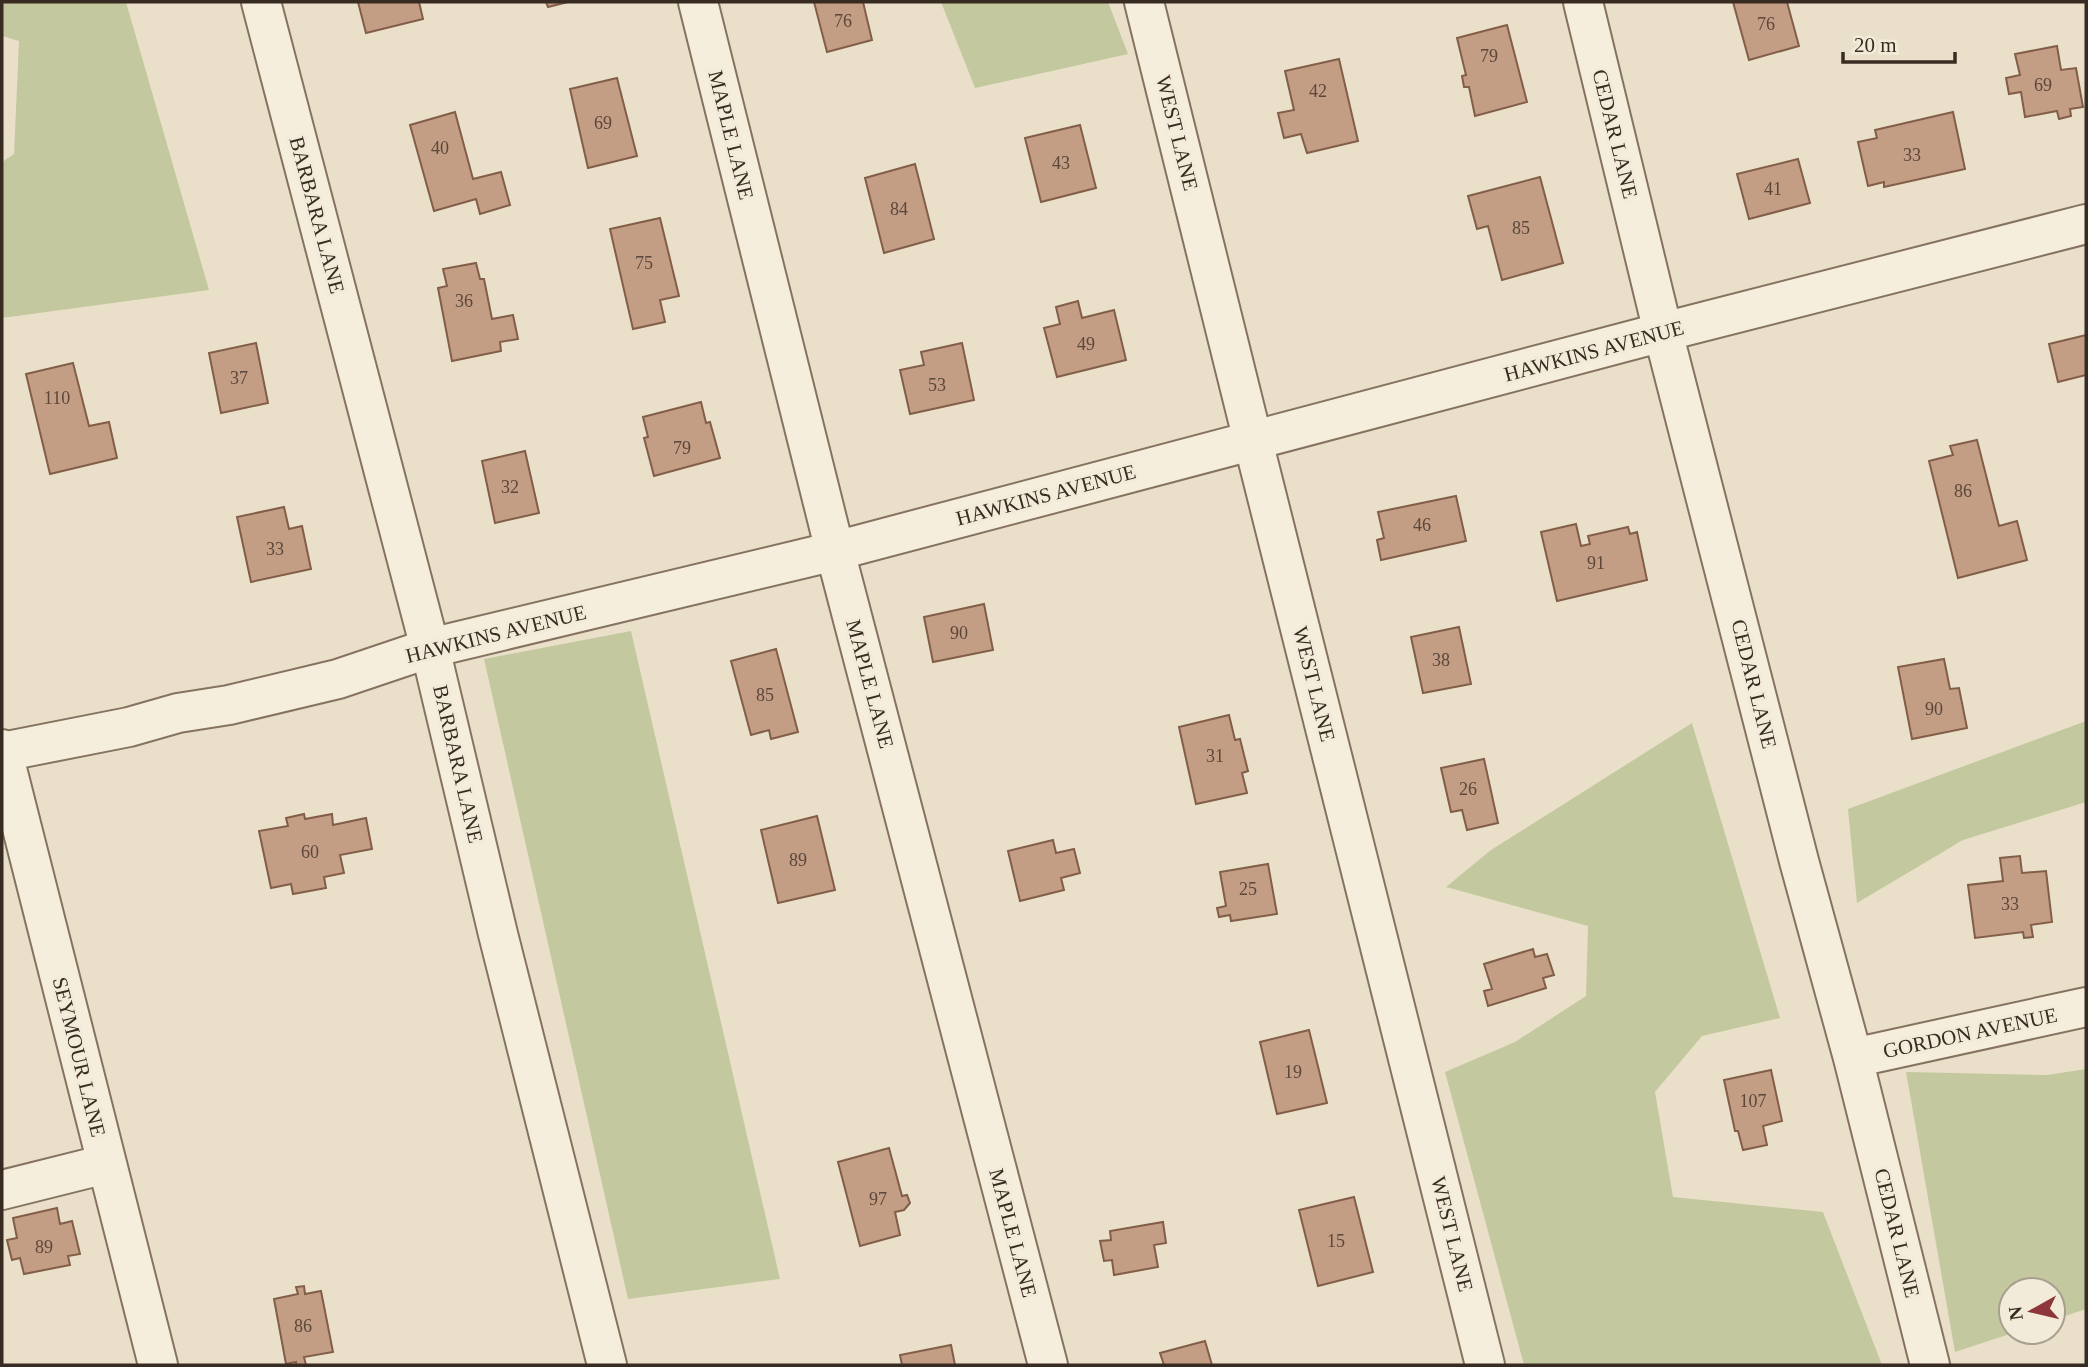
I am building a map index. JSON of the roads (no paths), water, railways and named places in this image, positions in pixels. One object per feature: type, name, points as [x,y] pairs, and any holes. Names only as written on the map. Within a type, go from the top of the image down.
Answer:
[{"type":"street","name":"BARBARA LANE","points":[[261,2],[430,648],[498,934],[607,1365]]},
{"type":"street","name":"MAPLE LANE","points":[[698,2],[835,551],[1048,1365]]},
{"type":"street","name":"WEST LANE","points":[[1144,2],[1485,1365]]},
{"type":"street","name":"CEDAR LANE","points":[[1583,2],[1662,332],[1799,861],[1853,1058],[1930,1365]]},
{"type":"street","name":"HAWKINS AVENUE","points":[[2,751],[129,727],[178,713],[229,705],[338,680],[430,648],[835,551],[1662,332],[2086,224]]},
{"type":"street","name":"SEYMOUR LANE","points":[[2,751],[158,1365]]},
{"type":"street","name":"GORDON AVENUE","points":[[1853,1058],[2086,1007]]},
{"type":"street","points":[[2,1191],[106,1164]]}]
